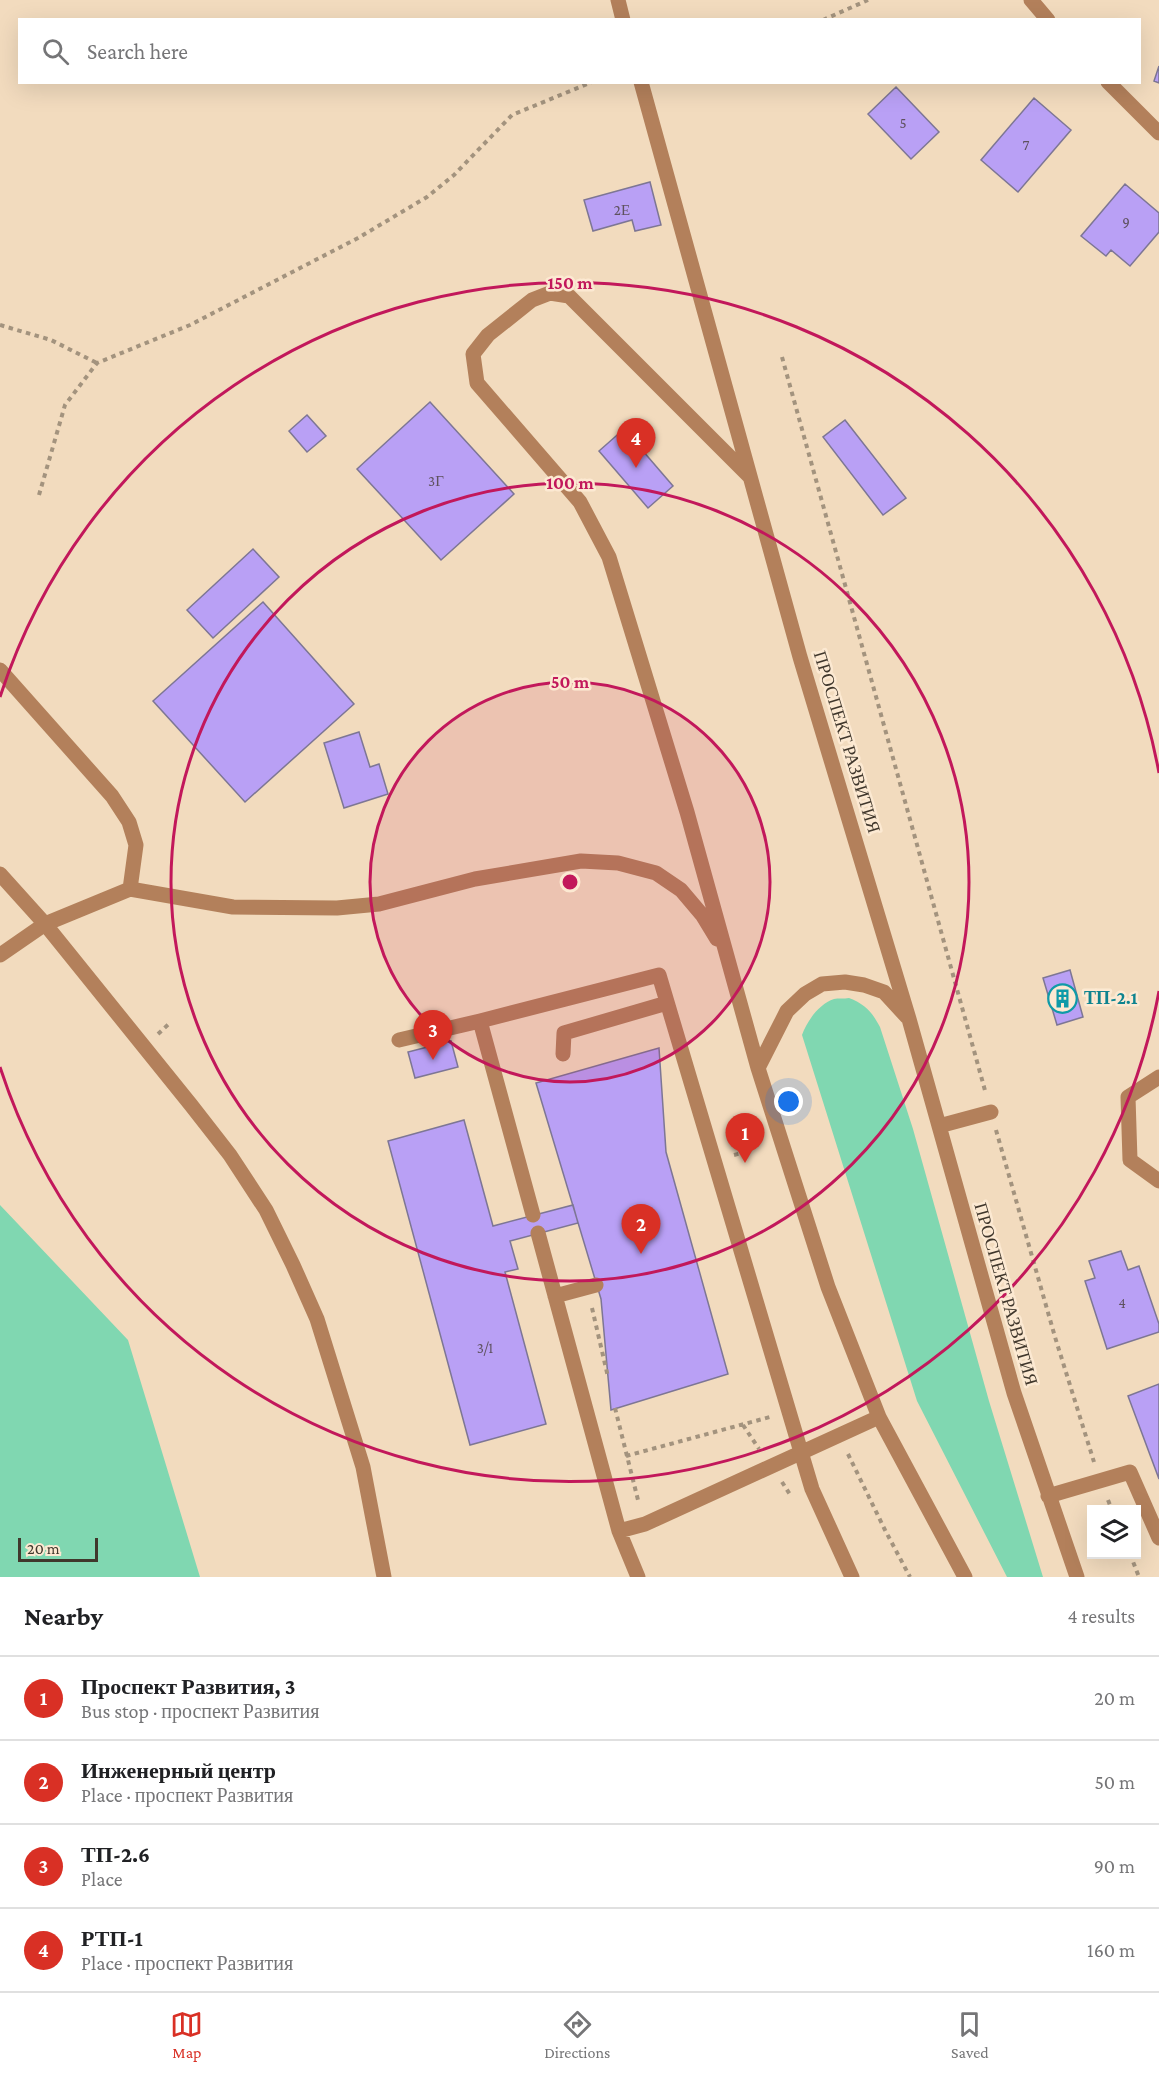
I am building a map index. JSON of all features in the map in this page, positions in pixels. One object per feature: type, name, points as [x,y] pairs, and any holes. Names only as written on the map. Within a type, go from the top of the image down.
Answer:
[{"type":"street","points":[[618,0],[622,18]]},
{"type":"street","points":[[1031,0],[1046,18]]},
{"type":"street","name":"ПРОСПЕКТ РАЗВИТИЯ","points":[[642,84],[749,476],[909,1019],[1014,1393],[1077,1577]]},
{"type":"street","points":[[1110,84],[1159,133]]},
{"type":"street","points":[[749,476],[569,296],[550,293],[532,300],[488,335],[473,354],[477,383],[580,502],[609,556],[687,812],[758,1068],[828,1287],[879,1417],[965,1577]]},
{"type":"street","points":[[0,670],[112,796],[129,822],[136,845],[130,889]]},
{"type":"street","points":[[0,955],[45,924],[130,889],[233,907],[337,908],[379,904],[475,879],[581,861],[618,863],[656,873],[681,890],[703,916],[728,957]]},
{"type":"street","points":[[0,874],[45,924],[191,1105],[230,1155],[266,1210],[317,1319],[363,1467],[384,1577]]},
{"type":"street","points":[[399,1040],[658,975],[812,1489],[852,1577]]},
{"type":"street","name":"ПРОСПЕКТ РАЗВИТИЯ","points":[[758,1068],[787,1011],[805,994],[822,984],[845,982],[864,984],[884,992],[909,1019]]},
{"type":"street","points":[[563,1054],[564,1033],[667,1003]]},
{"type":"street","points":[[480,1021],[533,1215]]},
{"type":"street","points":[[1159,1077],[1128,1097],[1130,1160],[1159,1180]]},
{"type":"street","points":[[939,1126],[991,1112]]},
{"type":"street","points":[[538,1233],[620,1531],[638,1577]]},
{"type":"street","points":[[555,1296],[596,1285]]},
{"type":"street","points":[[620,1531],[645,1524],[879,1417]]},
{"type":"street","points":[[1048,1496],[1130,1472],[1159,1538]]},
{"type":"path","points":[[828,18],[868,0]]},
{"type":"path","points":[[39,495],[65,405],[97,363],[190,325],[358,238],[427,197],[512,115],[587,84]]},
{"type":"path","points":[[0,325],[51,340],[97,363]]},
{"type":"path","points":[[782,357],[1055,1337],[1100,1481],[1110,1505]]},
{"type":"path","points":[[626,1456],[771,1417],[768,1406]]},
{"type":"path","points":[[615,1408],[645,1524]]},
{"type":"path","points":[[838,1434],[910,1577]]},
{"type":"path","points":[[1132,1559],[1139,1577]]},
{"type":"green space","points":[[849,998],[868,1009],[880,1027],[913,1129],[989,1401],[1043,1577],[1007,1577],[917,1401],[802,1035],[810,1019],[823,1005],[834,999]]},
{"type":"green space","points":[[0,1205],[128,1340],[200,1577],[0,1577]]},
{"type":"building","points":[[1159,66],[1159,83],[1154,81]]},
{"type":"building","points":[[896,87],[939,132],[911,159],[868,114]]},
{"type":"building","points":[[1034,98],[1071,130],[1018,192],[981,160]]},
{"type":"building","points":[[650,182],[661,225],[635,231],[632,220],[593,231],[584,200]]},
{"type":"building","points":[[1125,184],[1159,213],[1159,232],[1130,266],[1111,250],[1106,256],[1081,236]]},
{"type":"building","points":[[430,402],[514,494],[441,560],[357,469]]},
{"type":"building","points":[[307,415],[326,436],[307,452],[289,431]]},
{"type":"building","points":[[845,420],[906,498],[883,515],[823,437]]},
{"type":"building","points":[[624,429],[673,486],[648,508],[599,451]]},
{"type":"building","points":[[253,549],[279,577],[213,638],[187,610]]},
{"type":"building","points":[[263,602],[354,704],[245,802],[153,701]]},
{"type":"building","points":[[359,732],[370,767],[379,764],[388,794],[344,808],[324,743]]},
{"type":"building","name":"ТП-2.1","points":[[1070,970],[1083,1017],[1057,1025],[1043,978]]},
{"type":"building","points":[[451,1041],[458,1067],[415,1078],[408,1052]]},
{"type":"building","points":[[659,1048],[666,1152],[728,1374],[611,1410],[601,1299],[536,1083]]},
{"type":"building","points":[[464,1120],[493,1226],[573,1205],[578,1223],[510,1241],[518,1269],[505,1272],[546,1424],[470,1445],[388,1141]]},
{"type":"building","points":[[1121,1251],[1128,1270],[1139,1266],[1159,1324],[1159,1332],[1107,1349],[1085,1281],[1095,1278],[1089,1261]]},
{"type":"building","points":[[1159,1384],[1159,1479],[1128,1396]]},
{"type":"place","name":"РТП-1","points":[[636,468]]},
{"type":"place","name":"ТП-2.1","points":[[1063,998]]},
{"type":"place","name":"ТП-2.6","points":[[433,1060]]},
{"type":"place","name":"Проспект Развития, 3","points":[[745,1163]]},
{"type":"place","name":"Инженерный центр","points":[[641,1254]]}]
